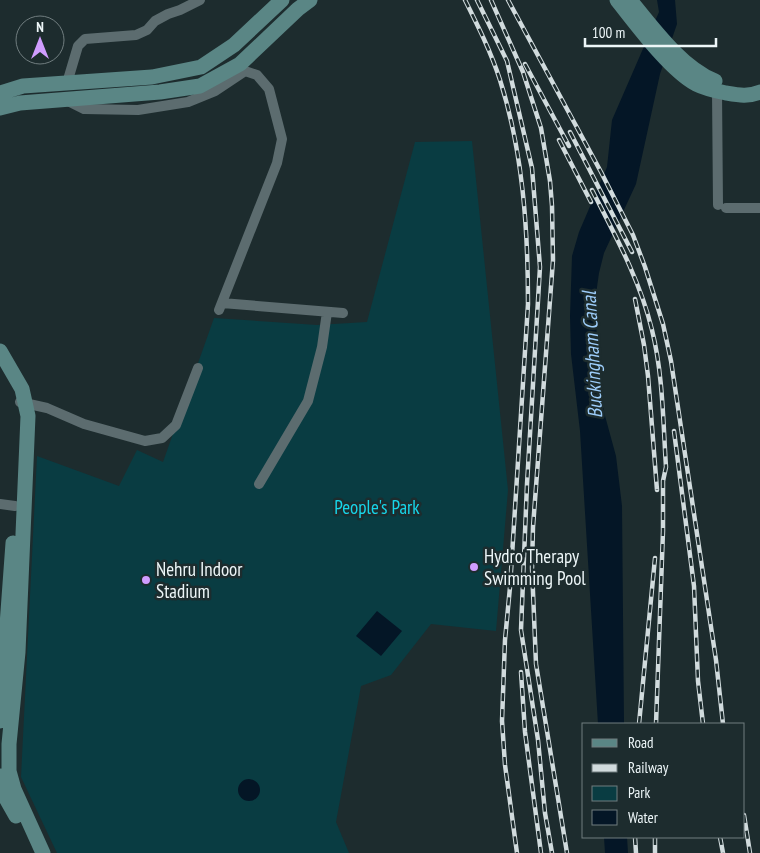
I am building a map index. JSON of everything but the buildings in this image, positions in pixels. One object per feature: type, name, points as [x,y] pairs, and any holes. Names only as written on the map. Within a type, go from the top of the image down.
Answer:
[{"type":"main road","points":[[0,93],[23,86],[152,77],[201,67],[234,45],[282,0]]},
{"type":"main road","points":[[0,108],[20,103],[160,92],[200,86],[240,64],[298,8],[310,0]]},
{"type":"main road","points":[[617,0],[645,26],[696,84],[718,91],[751,96],[760,92]]},
{"type":"main road","points":[[630,0],[645,26]]},
{"type":"main road","points":[[678,62],[709,78],[728,84],[751,86],[760,92]]},
{"type":"main road","points":[[0,351],[17,379],[23,403],[15,506],[8,652],[9,771],[14,790],[44,853]]},
{"type":"main road","points":[[0,366],[13,383],[28,416],[8,652],[0,721]]},
{"type":"main road","points":[[0,776],[3,793],[35,853]]},
{"type":"street","points":[[68,83],[78,46],[85,39],[136,35],[147,30],[156,21],[168,14],[200,0]]},
{"type":"street","points":[[65,99],[84,109],[138,110],[188,102],[215,91],[245,70],[257,75],[269,89],[282,138],[277,163],[221,306],[343,313]]},
{"type":"street","points":[[718,91],[722,207],[760,208]]},
{"type":"street","points":[[259,484],[308,401],[322,347],[327,312]]},
{"type":"street","points":[[23,403],[48,408],[84,424],[144,441],[162,438],[176,425],[198,368]]},
{"type":"street","points":[[0,504],[15,506]]},
{"type":"green space","name":"People's Park","points":[[472,141],[508,490],[496,631],[431,624],[391,675],[361,686],[336,822],[349,853],[57,853],[21,777],[37,456],[119,486],[137,450],[163,462],[214,318],[317,325],[367,322],[415,142]]},
{"type":"water","name":"Buckingham Canal","points":[[657,0],[675,0],[677,24],[660,74],[636,184],[604,253],[595,301],[604,412],[616,456],[622,506],[624,723],[598,723],[580,431],[571,354],[572,256],[579,232],[607,167],[612,120],[659,12]]},
{"type":"water","points":[[377,611],[402,631],[381,656],[356,636]]},
{"type":"water","points":[[249,779],[257,782],[260,790],[257,798],[249,801],[241,798],[238,790],[241,782]]},
{"type":"water","points":[[604,838],[627,838],[628,853],[605,853]]},
{"type":"railway","points":[[465,0],[493,59],[508,107],[523,191],[527,247],[528,304],[505,640],[502,721],[505,765],[517,853]]},
{"type":"railway","points":[[477,0],[507,61],[532,168],[540,267],[527,484],[521,630],[538,740],[545,813],[552,853]]},
{"type":"railway","points":[[491,0],[523,72],[541,128],[550,181],[553,260],[533,527],[532,568],[536,664],[567,853]]},
{"type":"railway","points":[[508,0],[633,235],[663,324],[671,361],[716,660],[723,723]]},
{"type":"railway","points":[[525,64],[569,146]]},
{"type":"railway","points":[[570,132],[632,252]]},
{"type":"railway","points":[[559,140],[591,202]]},
{"type":"railway","points":[[592,190],[641,293],[656,347],[666,467],[663,481],[656,723]]},
{"type":"railway","points":[[635,299],[648,376],[657,490]]},
{"type":"railway","points":[[674,431],[694,586],[698,681],[703,723]]},
{"type":"railway","points":[[639,723],[655,558]]},
{"type":"railway","points":[[521,672],[525,732],[541,853]]},
{"type":"railway","points":[[745,821],[750,853]]},
{"type":"railway","points":[[635,838],[636,853]]},
{"type":"railway","points":[[655,838],[655,853]]},
{"type":"railway","points":[[720,838],[723,853]]},
{"type":"place","name":"Hydro Therapy Swimming Pool","points":[[474,567]]},
{"type":"place","name":"Nehru Indoor Stadium","points":[[146,580]]}]
